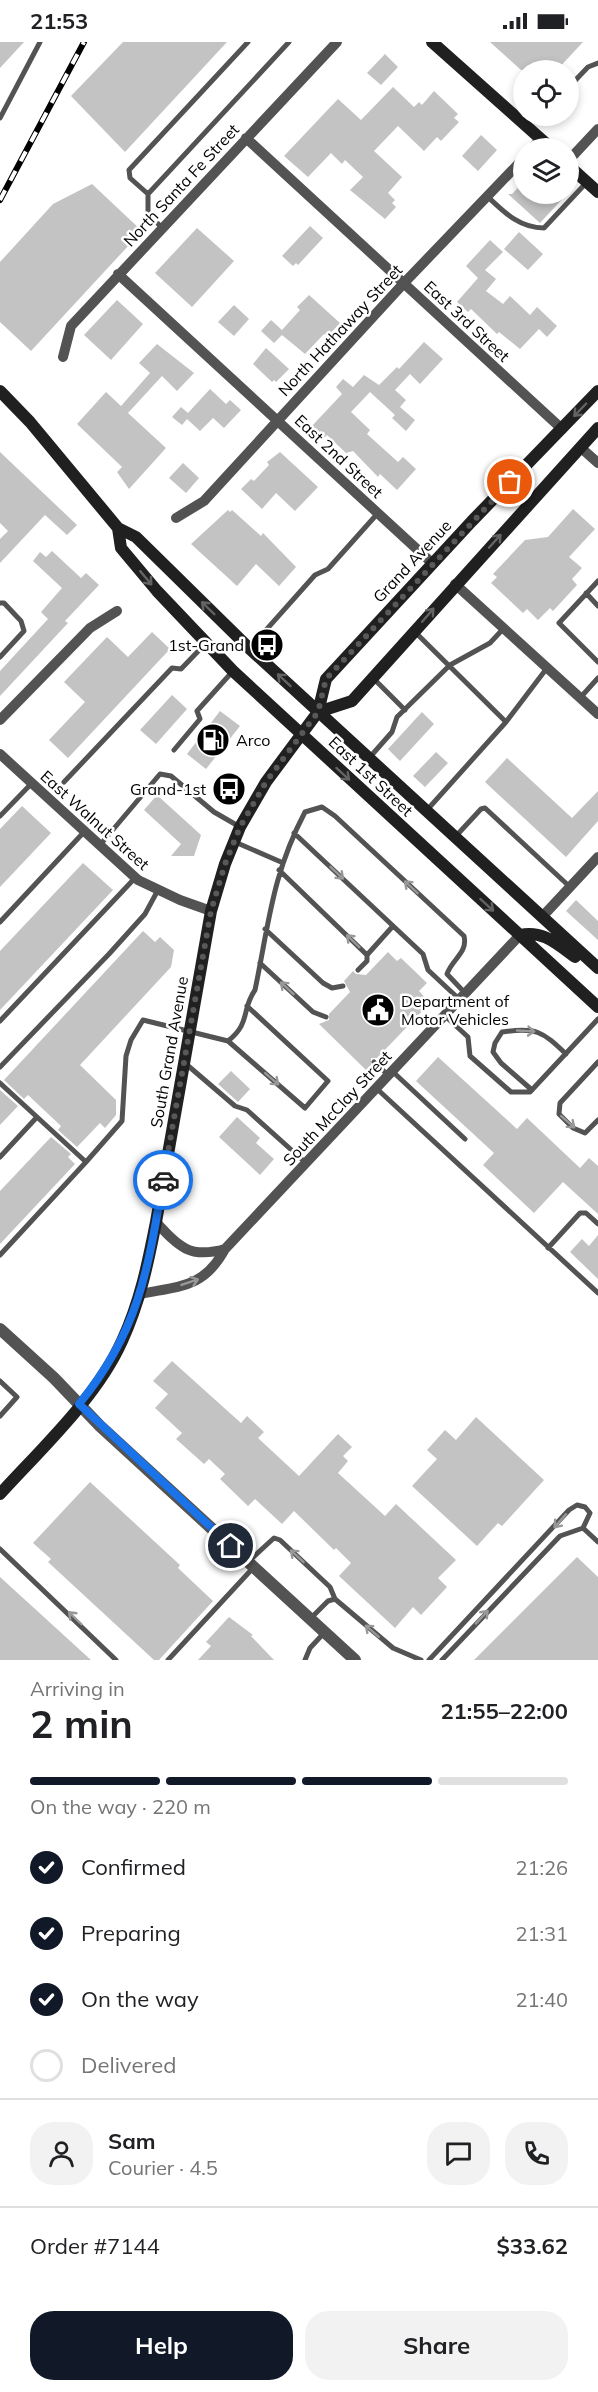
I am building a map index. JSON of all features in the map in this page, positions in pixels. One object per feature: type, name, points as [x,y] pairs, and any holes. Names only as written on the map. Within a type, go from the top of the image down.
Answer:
[{"type":"main road","points":[[432,42],[531,138]]},
{"type":"main road","points":[[579,174],[598,192]]},
{"type":"main road","name":"East 1st Street","points":[[0,391],[30,422],[118,528],[136,537],[250,649],[598,968]]},
{"type":"main road","name":"Grand Avenue","points":[[300,734],[318,712],[326,679],[432,563],[598,391]]},
{"type":"main road","points":[[318,712],[352,701],[455,584],[598,428]]},
{"type":"main road","name":"East 1st Street","points":[[118,528],[121,548],[157,591],[232,671],[598,1007]]},
{"type":"main road","name":"South Grand Avenue","points":[[0,1494],[104,1373],[121,1343],[140,1294],[156,1222],[211,911],[240,827],[266,782],[300,734]]},
{"type":"main road","points":[[520,935],[533,932],[548,937],[598,974]]},
{"type":"street","name":"North Santa Fe Street","points":[[63,357],[71,326],[337,42]]},
{"type":"street","points":[[579,151],[598,129]]},
{"type":"street","name":"East 3rd Street","points":[[246,138],[562,429]]},
{"type":"street","name":"North Hathaway Street","points":[[176,518],[204,501],[404,283],[513,169]]},
{"type":"street","name":"East 2nd Street","points":[[118,274],[432,563]]},
{"type":"street","points":[[580,447],[598,463]]},
{"type":"street","points":[[455,584],[598,714]]},
{"type":"street","points":[[0,720],[90,628],[117,611]]},
{"type":"street","name":"East Walnut Street","points":[[1,757],[135,878],[158,890],[211,911]]},
{"type":"street","points":[[542,917],[598,857]]},
{"type":"street","name":"South McClay Street","points":[[140,1294],[189,1284],[206,1276],[225,1249],[520,935]]},
{"type":"street","points":[[156,1222],[174,1242],[189,1251],[206,1254],[225,1249]]},
{"type":"street","points":[[0,1329],[355,1660]]},
{"type":"lane","points":[[0,118],[40,42]]},
{"type":"lane","points":[[148,194],[130,178],[129,170],[248,42]]},
{"type":"lane","points":[[162,228],[148,213],[148,194],[289,42]]},
{"type":"lane","points":[[579,76],[588,67],[598,63]]},
{"type":"lane","points":[[487,196],[513,220],[535,228],[544,228],[587,182]]},
{"type":"lane","points":[[250,649],[315,575],[328,569],[378,513]]},
{"type":"lane","points":[[598,580],[559,623],[598,662]]},
{"type":"lane","points":[[586,593],[598,606]]},
{"type":"lane","points":[[0,603],[4,603],[21,621],[24,631],[0,657]]},
{"type":"lane","points":[[368,759],[388,738],[397,717],[450,665],[490,642],[504,628]]},
{"type":"lane","points":[[414,631],[506,722]]},
{"type":"lane","points":[[64,782],[172,668],[182,669],[206,643]]},
{"type":"lane","points":[[426,811],[506,722],[547,668]]},
{"type":"lane","points":[[174,750],[200,720],[197,711],[232,671]]},
{"type":"lane","points":[[373,678],[405,710]]},
{"type":"lane","points":[[580,698],[598,678]]},
{"type":"lane","points":[[99,846],[160,774],[171,776],[214,812],[240,827]]},
{"type":"lane","points":[[0,816],[32,783]]},
{"type":"lane","points":[[228,1041],[240,1032],[247,1006],[255,990],[265,929],[281,862],[305,812],[322,807],[464,936],[466,944],[463,951],[447,974],[462,996]]},
{"type":"lane","points":[[455,837],[481,809],[485,808],[570,886]]},
{"type":"lane","points":[[0,922],[84,832]]},
{"type":"lane","points":[[294,833],[423,954],[428,970],[462,996]]},
{"type":"lane","points":[[234,841],[281,862]]},
{"type":"lane","points":[[279,870],[367,955]]},
{"type":"lane","points":[[0,1021],[135,878]]},
{"type":"lane","points":[[0,1067],[145,914],[158,890]]},
{"type":"lane","points":[[358,970],[367,961],[367,955],[393,926]]},
{"type":"lane","points":[[265,929],[323,983],[332,988],[343,986]]},
{"type":"lane","points":[[260,963],[313,1012],[326,1017]]},
{"type":"lane","points":[[0,1255],[122,1121],[126,1056],[131,1040],[143,1020],[228,1041],[305,1108],[328,1081],[247,1006]]},
{"type":"lane","points":[[444,1015],[468,1037],[470,1056],[511,1092],[532,1090],[598,1019]]},
{"type":"lane","points":[[532,1090],[501,1063],[494,1052],[495,1043],[502,1032],[518,1030],[539,1032],[566,1054]]},
{"type":"lane","points":[[184,1062],[235,1106],[247,1110],[306,1163]]},
{"type":"lane","points":[[374,1062],[390,1073],[465,1139]]},
{"type":"lane","points":[[598,1062],[560,1103],[559,1114],[573,1128],[585,1133],[598,1120]]},
{"type":"lane","points":[[0,1083],[86,1162]]},
{"type":"lane","points":[[376,1088],[598,1293]]},
{"type":"lane","points":[[0,1157],[38,1117]]},
{"type":"lane","points":[[548,1248],[580,1213],[586,1213],[598,1224]]},
{"type":"lane","points":[[0,1381],[17,1397],[0,1416]]},
{"type":"lane","points":[[429,1660],[569,1510],[577,1505],[585,1507],[591,1513],[583,1528],[560,1536],[442,1660]]},
{"type":"lane","points":[[583,1528],[598,1542]]},
{"type":"lane","points":[[168,1660],[268,1542],[274,1538],[280,1540],[330,1587],[335,1599],[393,1648],[422,1660]]},
{"type":"lane","points":[[0,1549],[116,1660]]},
{"type":"lane","points":[[310,1619],[328,1601],[335,1599]]},
{"type":"lane","points":[[305,1660],[310,1648],[325,1632]]},
{"type":"building","points":[[0,42],[24,42],[0,68]]},
{"type":"building","points":[[123,42],[227,42],[125,152],[71,96]]},
{"type":"building","points":[[490,42],[583,42],[566,60],[513,60],[513,63]]},
{"type":"building","points":[[385,54],[398,67],[381,85],[367,73]]},
{"type":"building","points":[[393,87],[414,107],[419,102],[422,105],[434,91],[458,114],[454,118],[459,122],[441,141],[437,137],[424,151],[398,126],[374,151],[402,177],[388,193],[395,200],[392,203],[396,207],[385,219],[350,190],[363,177],[345,160],[342,164],[331,153],[308,177],[284,156],[338,99],[361,120]]},
{"type":"building","points":[[481,135],[497,150],[478,171],[462,156]]},
{"type":"building","points":[[92,184],[142,231],[31,351],[0,322],[0,262],[53,204]]},
{"type":"building","points":[[519,204],[558,204],[540,223]]},
{"type":"building","points":[[310,226],[323,238],[298,265],[296,263],[293,266],[282,256]]},
{"type":"building","points":[[197,228],[234,261],[192,307],[155,273]]},
{"type":"building","points":[[519,232],[543,254],[528,270],[504,249]]},
{"type":"building","points":[[490,240],[503,252],[485,270],[496,279],[486,291],[503,304],[510,296],[530,315],[537,307],[557,326],[547,337],[539,329],[520,349],[499,332],[497,334],[471,309],[468,312],[457,302],[478,278],[466,266]]},
{"type":"building","points":[[309,295],[340,323],[328,336],[324,334],[305,354],[282,335],[274,343],[261,331],[271,320],[282,330],[300,310],[297,307]]},
{"type":"building","points":[[117,300],[143,324],[111,360],[84,335]]},
{"type":"building","points":[[234,305],[249,319],[234,336],[218,322]]},
{"type":"building","points":[[424,342],[443,359],[420,384],[410,374],[395,390],[406,400],[400,407],[415,420],[406,431],[392,418],[395,415],[370,392],[351,412],[370,430],[367,434],[398,462],[403,457],[416,469],[397,490],[380,474],[378,477],[353,451],[346,453],[327,435],[324,438],[311,427],[342,394],[336,387],[343,379],[353,387],[364,375],[379,385],[397,367],[399,369]]},
{"type":"building","points":[[157,344],[194,373],[177,391],[162,376],[128,413],[166,448],[129,489],[117,472],[122,467],[77,424],[106,392],[121,406],[150,373],[139,363]]},
{"type":"building","points":[[266,348],[289,369],[276,382],[274,380],[272,382],[253,364]]},
{"type":"building","points":[[210,389],[226,404],[230,400],[241,410],[224,428],[213,418],[200,431],[187,419],[182,425],[172,417],[181,407],[188,413]]},
{"type":"building","points":[[0,452],[77,525],[67,535],[45,515],[0,563],[0,539],[8,531],[0,523]]},
{"type":"building","points":[[280,452],[318,487],[295,511],[276,493],[262,509],[241,489],[251,479],[254,481],[269,465],[267,462]]},
{"type":"building","points":[[183,463],[199,478],[186,493],[169,478]]},
{"type":"building","points":[[573,509],[595,529],[569,557],[582,568],[572,579],[577,585],[553,611],[550,608],[538,620],[527,609],[523,613],[491,583],[497,577],[493,574],[525,540],[548,537]]},
{"type":"building","points":[[228,510],[230,512],[232,510],[261,536],[263,533],[296,567],[279,586],[256,564],[237,586],[191,544]]},
{"type":"building","points":[[52,551],[81,578],[86,573],[99,585],[65,621],[68,623],[0,696],[0,671],[48,619],[41,612],[62,588],[33,561],[40,552],[46,557]]},
{"type":"building","points":[[152,632],[170,649],[68,758],[49,740],[85,702],[64,682],[107,637],[128,657]]},
{"type":"building","points":[[172,695],[187,709],[156,744],[140,730]]},
{"type":"building","name":"Arco","points":[[220,711],[240,726],[206,769],[187,754]]},
{"type":"building","points":[[422,712],[434,724],[400,761],[388,749]]},
{"type":"building","points":[[436,752],[448,763],[425,787],[413,776]]},
{"type":"building","points":[[507,758],[572,818],[598,791],[598,821],[566,857],[485,782]]},
{"type":"building","points":[[157,795],[201,835],[194,856],[171,856],[181,844],[144,810]]},
{"type":"building","points":[[22,806],[51,833],[0,887],[0,829]]},
{"type":"building","points":[[83,863],[113,890],[0,1010],[0,951]]},
{"type":"building","points":[[576,900],[598,921],[598,940],[566,911]]},
{"type":"building","points":[[143,931],[155,942],[160,937],[174,950],[171,967],[80,1065],[116,1100],[116,1115],[105,1128],[100,1123],[77,1147],[58,1130],[61,1126],[28,1095],[24,1099],[4,1080]]},
{"type":"building","name":"Department of Motor Vehicles","points":[[388,952],[397,961],[401,958],[427,983],[419,991],[430,1003],[377,1058],[371,1058],[371,1065],[366,1070],[319,1024],[329,1020],[329,1014],[350,992],[344,981],[353,971],[356,974],[366,975]]},
{"type":"building","points":[[438,1057],[517,1129],[527,1118],[580,1168],[589,1158],[598,1166],[598,1214],[563,1182],[534,1213],[483,1165],[494,1153],[416,1081]]},
{"type":"building","points":[[231,1071],[250,1089],[238,1102],[218,1084]]},
{"type":"building","points":[[0,1090],[18,1106],[0,1125]]},
{"type":"building","points":[[237,1117],[260,1138],[256,1143],[274,1159],[260,1175],[219,1137]]},
{"type":"building","points":[[51,1137],[71,1154],[68,1157],[75,1164],[0,1244],[0,1191]]},
{"type":"building","points":[[598,1235],[598,1279],[570,1252],[582,1239],[589,1246]]},
{"type":"building","points":[[172,1361],[241,1423],[247,1416],[264,1432],[258,1438],[299,1476],[338,1434],[352,1447],[343,1456],[348,1461],[338,1473],[385,1516],[396,1504],[456,1560],[438,1578],[447,1587],[421,1615],[413,1607],[395,1628],[339,1576],[351,1563],[336,1548],[334,1550],[294,1511],[282,1524],[255,1499],[248,1506],[220,1479],[225,1474],[209,1459],[204,1464],[176,1439],[182,1433],[155,1408],[168,1394],[153,1381]]},
{"type":"building","points":[[476,1417],[544,1480],[502,1526],[498,1523],[477,1546],[412,1486],[437,1459],[427,1450],[445,1430],[456,1440]]},
{"type":"building","points":[[90,1482],[180,1565],[178,1568],[213,1601],[159,1660],[154,1660],[48,1562],[51,1559],[33,1543]]},
{"type":"building","points":[[577,1557],[598,1577],[598,1660],[474,1660]]},
{"type":"building","points":[[0,1577],[91,1660],[0,1660]]},
{"type":"building","points":[[229,1617],[253,1635],[251,1636],[274,1660],[198,1660],[211,1646],[206,1642]]},
{"type":"railway","points":[[0,200],[84,42]]},
{"type":"way so far","points":[[163,1180],[211,911],[225,864],[240,827],[266,782],[318,712],[326,679],[472,520],[510,482]]},
{"type":"place","name":"1st-Grand","points":[[267,645]]},
{"type":"place","name":"Arco","points":[[213,740]]},
{"type":"place","name":"Grand-1st","points":[[229,789]]},
{"type":"place","name":"Department of Motor Vehicles","points":[[378,1010]]},
{"type":"route","points":[[163,1180],[146,1272],[133,1314],[121,1343],[104,1373],[79,1404],[231,1546]]}]
